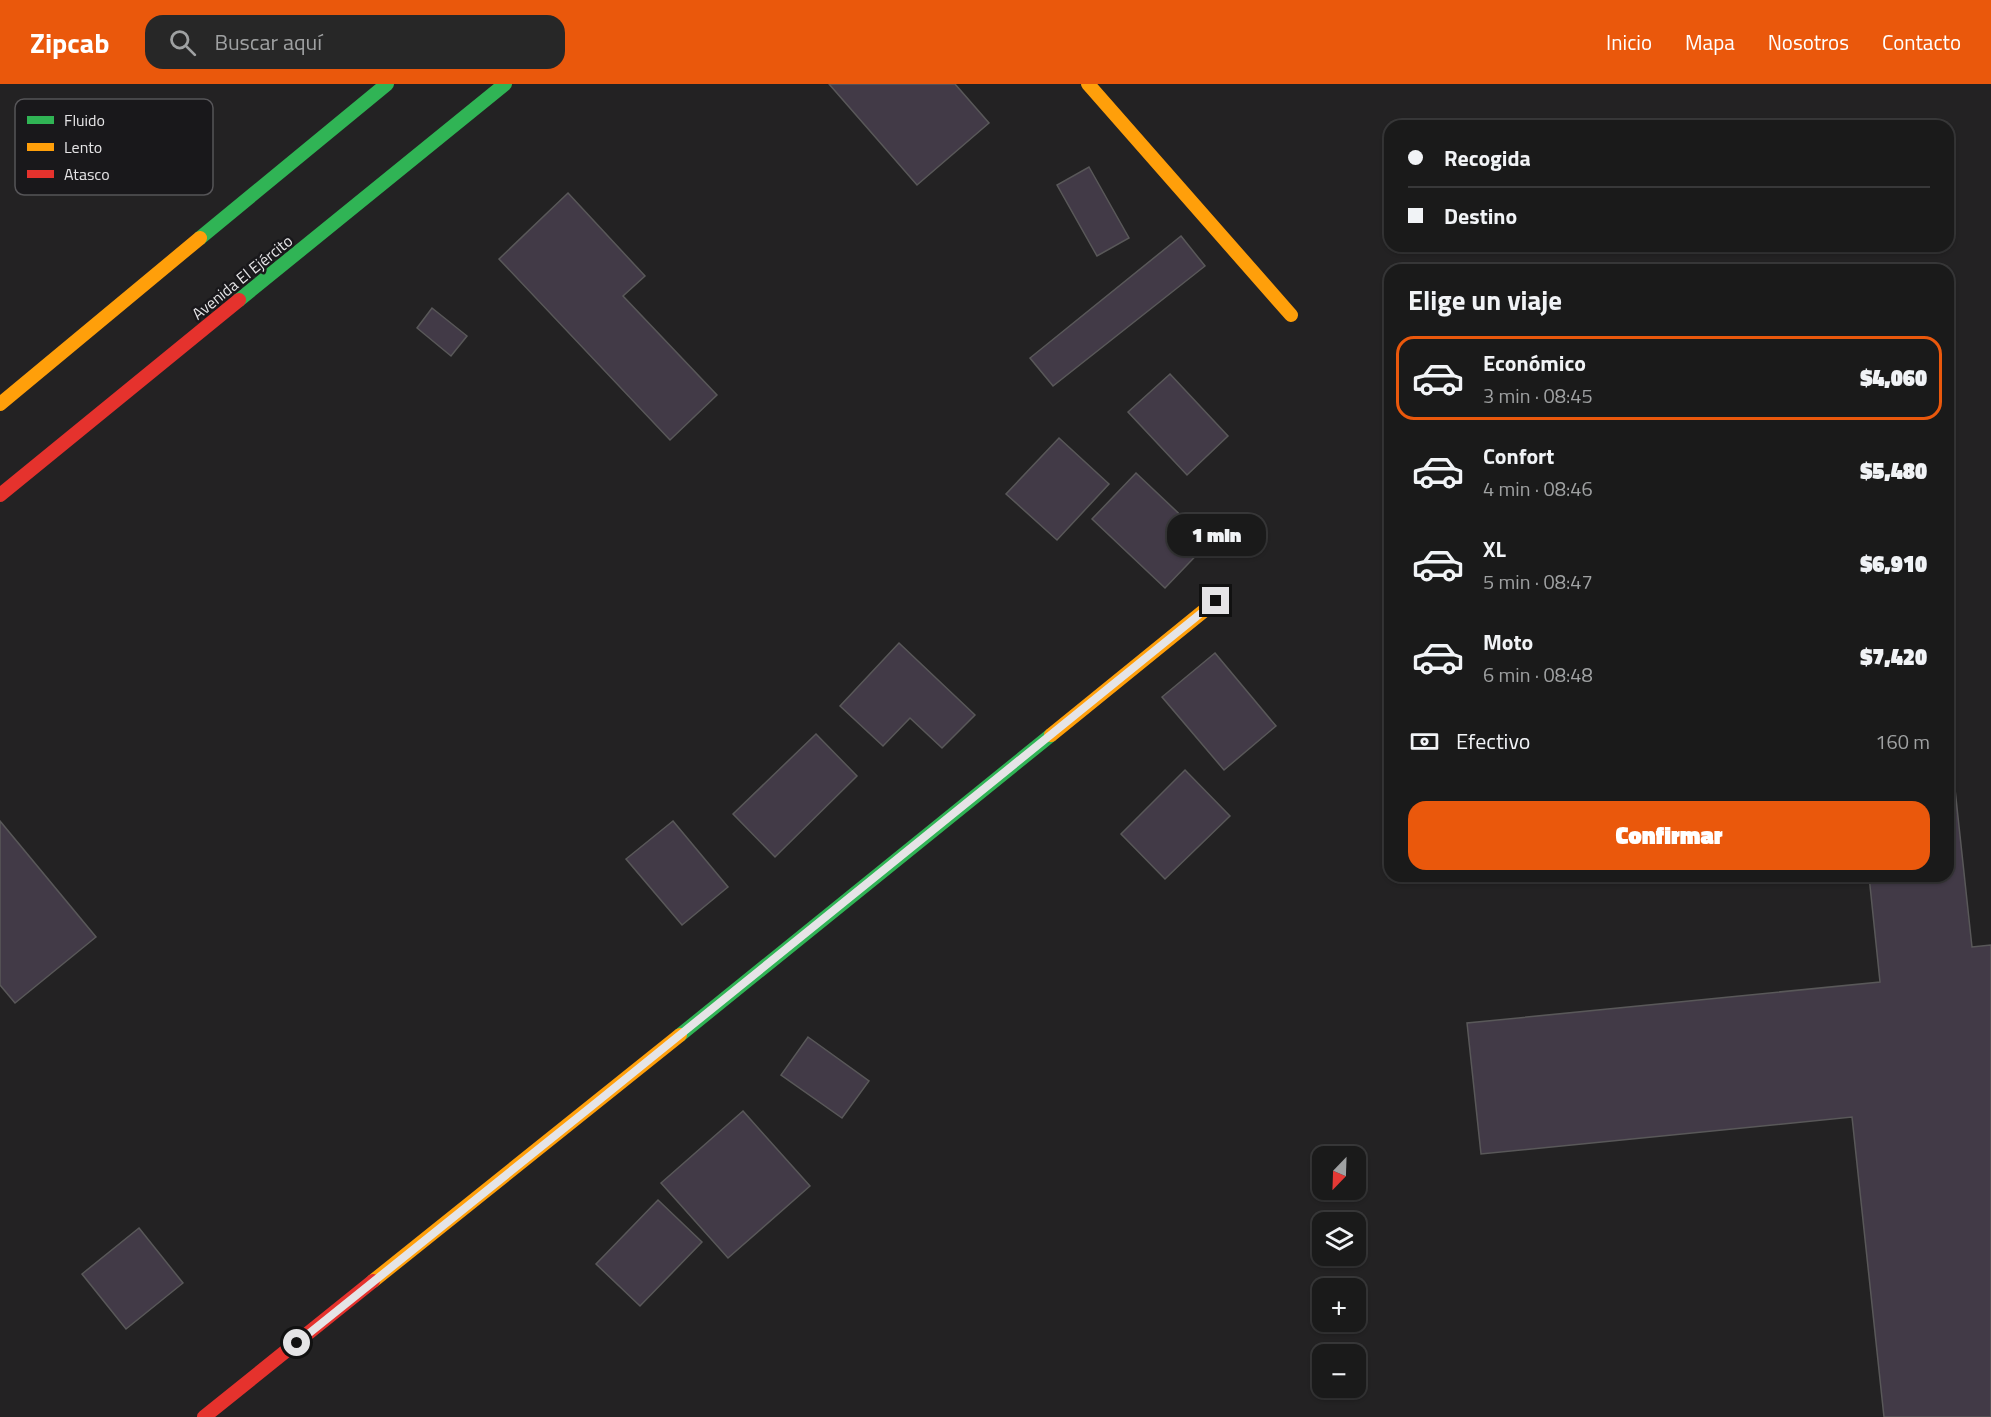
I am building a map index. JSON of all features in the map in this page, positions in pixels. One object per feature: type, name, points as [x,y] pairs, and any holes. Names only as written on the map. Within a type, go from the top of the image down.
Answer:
[{"type":"street","points":[[0,404],[387,84]]},
{"type":"street","name":"Avenida El Ejército","points":[[0,495],[505,84]]},
{"type":"street","points":[[1088,84],[1292,315]]},
{"type":"street","points":[[204,1417],[1216,601]]},
{"type":"building","points":[[829,84],[955,84],[989,123],[917,185]]},
{"type":"building","points":[[1089,167],[1129,238],[1097,256],[1057,185]]},
{"type":"building","points":[[568,193],[645,276],[623,296],[717,395],[670,440],[499,259]]},
{"type":"building","points":[[1181,236],[1205,266],[1053,386],[1030,358]]},
{"type":"building","points":[[432,308],[467,336],[451,356],[417,328]]},
{"type":"building","points":[[1170,374],[1228,436],[1187,475],[1128,412]]},
{"type":"building","points":[[1059,438],[1109,484],[1057,540],[1006,494]]},
{"type":"building","points":[[1136,473],[1209,542],[1165,588],[1092,519]]},
{"type":"building","points":[[899,643],[975,715],[942,748],[910,718],[883,746],[840,706]]},
{"type":"building","points":[[1215,653],[1276,726],[1224,770],[1162,697]]},
{"type":"building","points":[[816,734],[857,776],[775,857],[733,814]]},
{"type":"building","points":[[1185,770],[1230,816],[1165,879],[1121,834]]},
{"type":"building","points":[[1954,780],[1972,947],[1991,945],[1991,1417],[1884,1417],[1852,1117],[1481,1154],[1467,1023],[1880,982],[1870,882],[1954,882]]},
{"type":"building","points":[[0,821],[96,937],[15,1003],[0,985]]},
{"type":"building","points":[[673,821],[728,887],[682,925],[626,859]]},
{"type":"building","points":[[808,1037],[869,1081],[842,1118],[781,1075]]},
{"type":"building","points":[[743,1111],[810,1186],[728,1258],[661,1183]]},
{"type":"building","points":[[658,1200],[702,1242],[640,1306],[596,1264]]},
{"type":"building","points":[[139,1228],[183,1283],[126,1329],[82,1274]]},
{"type":"traffic: fast","points":[[200,238],[387,84]]},
{"type":"traffic: fast","points":[[239,300],[505,84]]},
{"type":"traffic: fast","points":[[680,1035],[1051,735]]},
{"type":"traffic: slow","points":[[1088,84],[1291,315]]},
{"type":"traffic: slow","points":[[0,404],[200,238]]},
{"type":"traffic: slow","points":[[1051,735],[1216,601]]},
{"type":"traffic: slow","points":[[373,1281],[680,1035]]},
{"type":"traffic: jam","points":[[0,495],[239,300]]},
{"type":"traffic: jam","points":[[204,1417],[373,1281]]},
{"type":"route","points":[[297,1343],[1216,601]]}]
